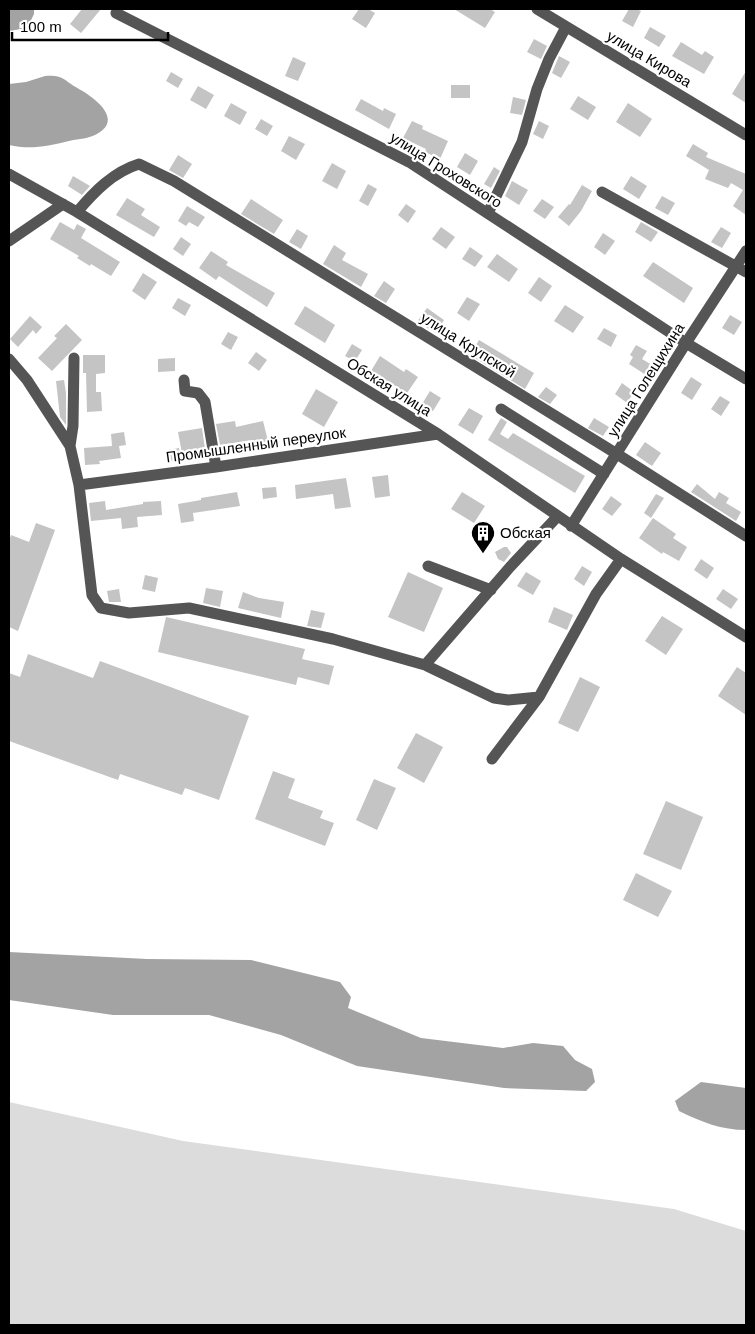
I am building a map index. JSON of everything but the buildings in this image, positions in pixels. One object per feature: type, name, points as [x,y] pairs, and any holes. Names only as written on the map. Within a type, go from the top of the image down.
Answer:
[{"type":"street","name":"улица Кирова","points":[[537,9],[746,135]]},
{"type":"street","name":"улица Гроховского","points":[[116,12],[409,162],[746,379]]},
{"type":"street","points":[[488,213],[522,142],[536,89],[566,27]]},
{"type":"street","name":"улица Крупской","points":[[77,212],[96,190],[131,166],[139,164],[174,181],[617,454],[746,536]]},
{"type":"street","name":"Обская улица","points":[[9,174],[77,212],[438,434],[620,559],[746,637]]},
{"type":"street","points":[[602,192],[742,270]]},
{"type":"street","points":[[9,241],[63,204]]},
{"type":"street","name":"улица Голещихина","points":[[571,526],[686,342],[742,270],[746,251]]},
{"type":"street","points":[[70,446],[73,426],[74,358]]},
{"type":"street","points":[[9,359],[27,380],[70,446],[79,485],[92,595],[101,608],[129,613],[188,608],[333,639],[424,665],[494,698],[508,700],[539,697]]},
{"type":"street","points":[[184,380],[185,392],[198,393],[205,402],[216,467]]},
{"type":"street","points":[[501,409],[604,474]]},
{"type":"street","name":"Промышленный переулок","points":[[79,485],[438,434]]},
{"type":"street","points":[[424,665],[510,567],[557,517]]},
{"type":"street","points":[[492,760],[539,697],[596,594],[620,559]]},
{"type":"street","points":[[428,566],[491,590]]},
{"type":"shaded area","points":[[9,9],[34,9],[34,14],[27,28],[9,31]]},
{"type":"shaded area","points":[[45,76],[56,76],[63,79],[86,93],[99,104],[107,116],[107,123],[104,129],[89,137],[46,146],[24,147],[9,145],[9,84],[26,82]]},
{"type":"shaded area","points":[[9,952],[147,959],[251,960],[340,982],[351,997],[348,1008],[421,1038],[503,1048],[533,1043],[563,1046],[575,1060],[592,1069],[595,1082],[586,1091],[504,1088],[357,1066],[281,1035],[209,1015],[113,1015],[9,1000]]},
{"type":"shaded area","points":[[701,1082],[746,1088],[746,1130],[728,1129],[712,1125],[679,1111],[675,1101]]},
{"type":"shaded area","points":[[9,1102],[183,1141],[674,1209],[746,1231],[746,1325],[9,1325]]},
{"type":"place","name":"Обская","points":[[483,554]]}]
